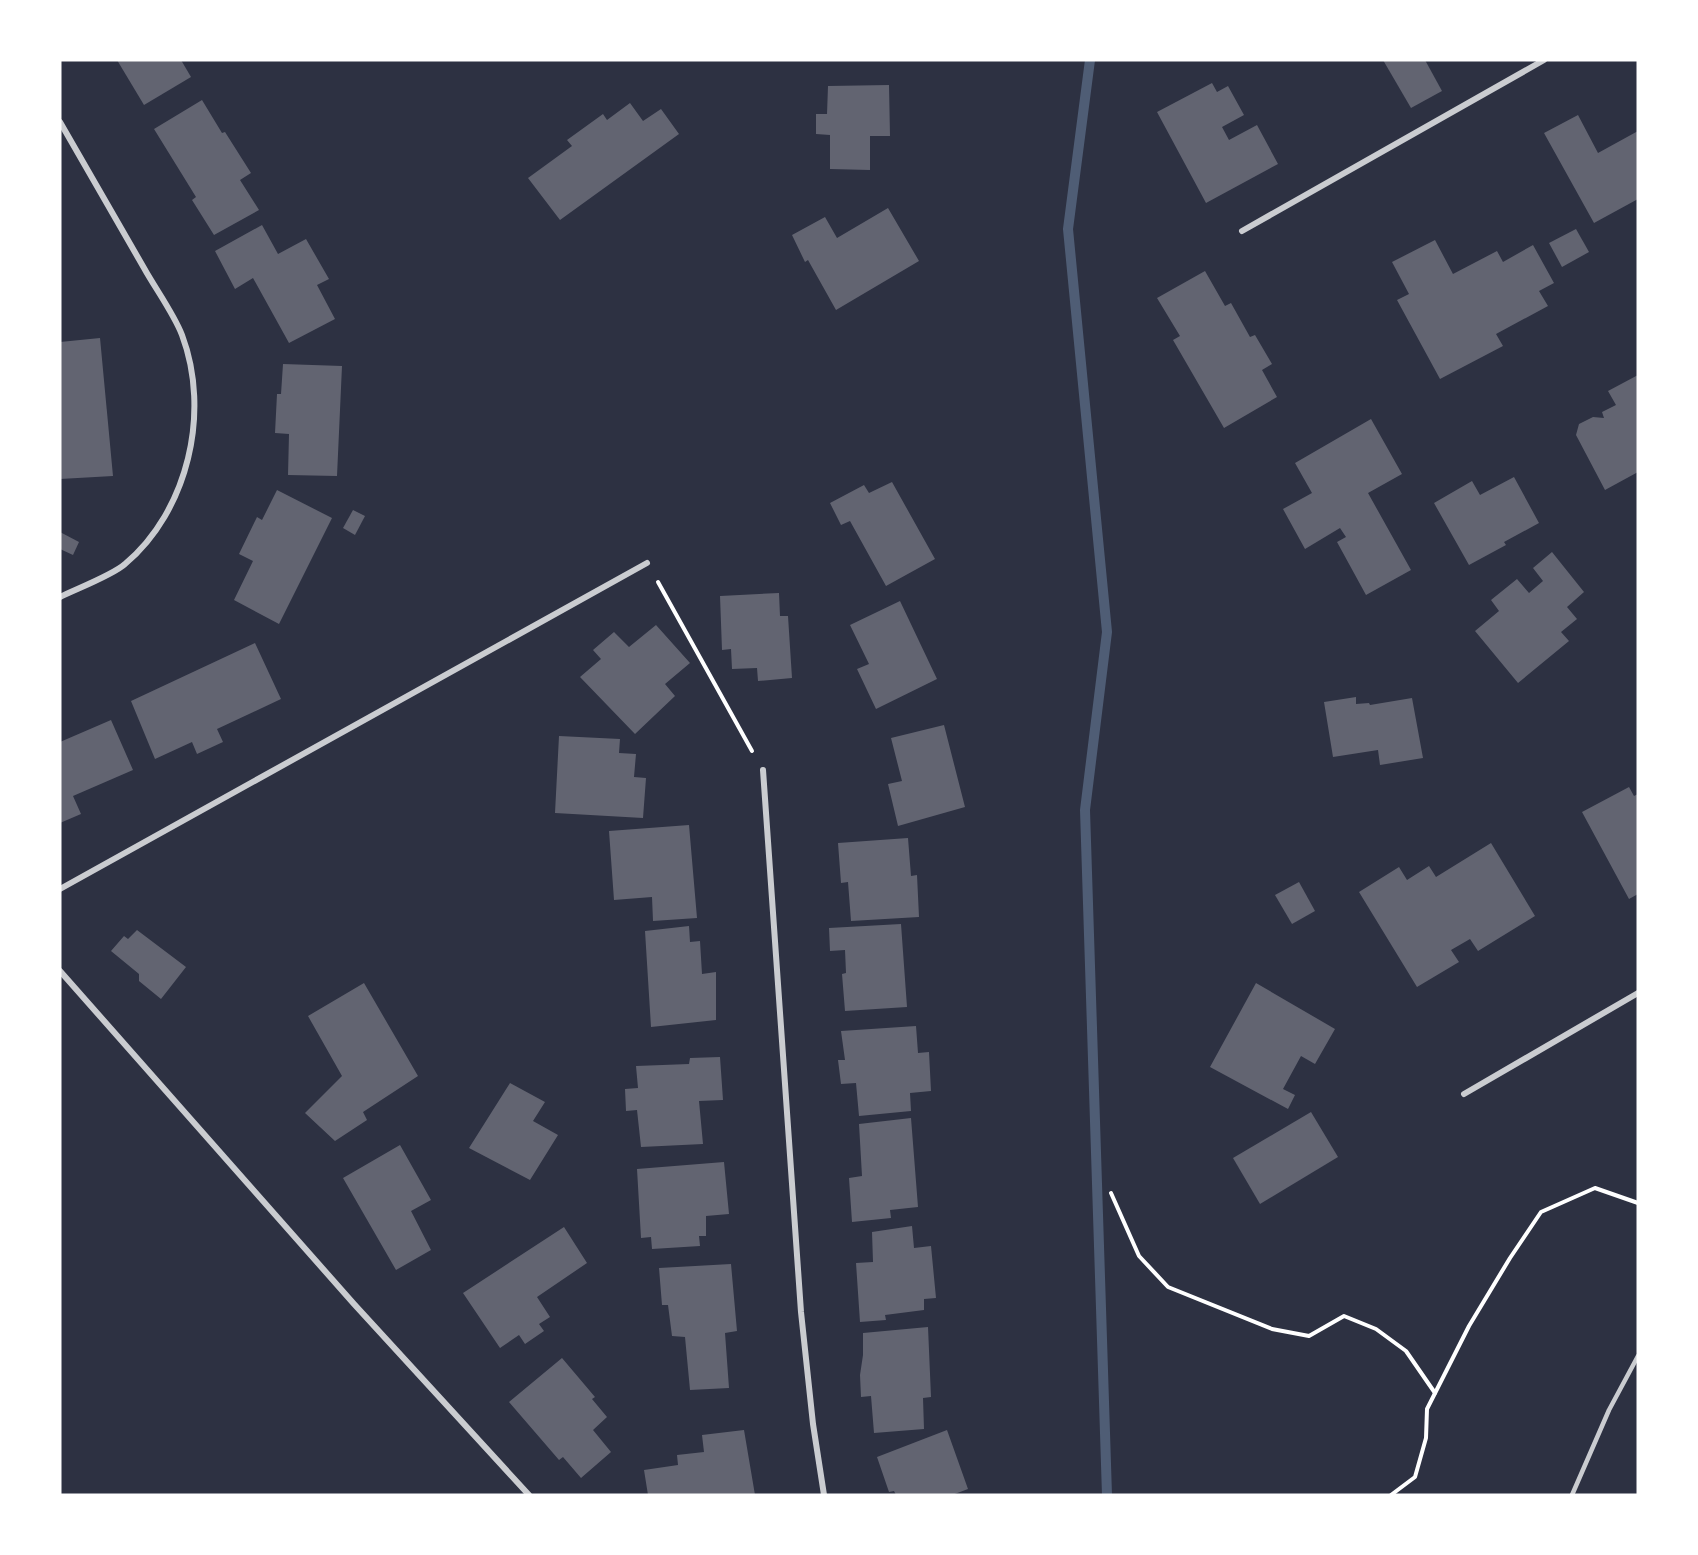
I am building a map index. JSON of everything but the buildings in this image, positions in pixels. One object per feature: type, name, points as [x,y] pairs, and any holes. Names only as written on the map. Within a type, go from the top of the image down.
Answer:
[{"type":"street","points":[[1242,231],[1544,60]]},
{"type":"street","points":[[60,122],[182,334],[193,377],[194,416],[187,463],[174,499],[153,536],[124,566],[60,597]]},
{"type":"street","points":[[60,889],[647,563]]},
{"type":"street","points":[[763,770],[801,1312],[813,1424],[824,1495]]},
{"type":"street","points":[[60,971],[354,1304],[529,1495]]},
{"type":"street","points":[[1464,1094],[1638,993]]},
{"type":"lane","points":[[1572,1495],[1609,1410],[1638,1356]]},
{"type":"path","points":[[647,563],[763,770]]},
{"type":"path","points":[[1391,1495],[1415,1477],[1426,1437],[1427,1409],[1434,1393],[1469,1326],[1540,1212],[1595,1188],[1638,1203]]},
{"type":"path","points":[[1111,1193],[1139,1256],[1168,1287],[1272,1329],[1309,1336],[1344,1316],[1376,1329],[1406,1351],[1434,1393]]},
{"type":"waterway","points":[[1090,60],[1068,229],[1107,632],[1085,810],[1107,1495]]}]
